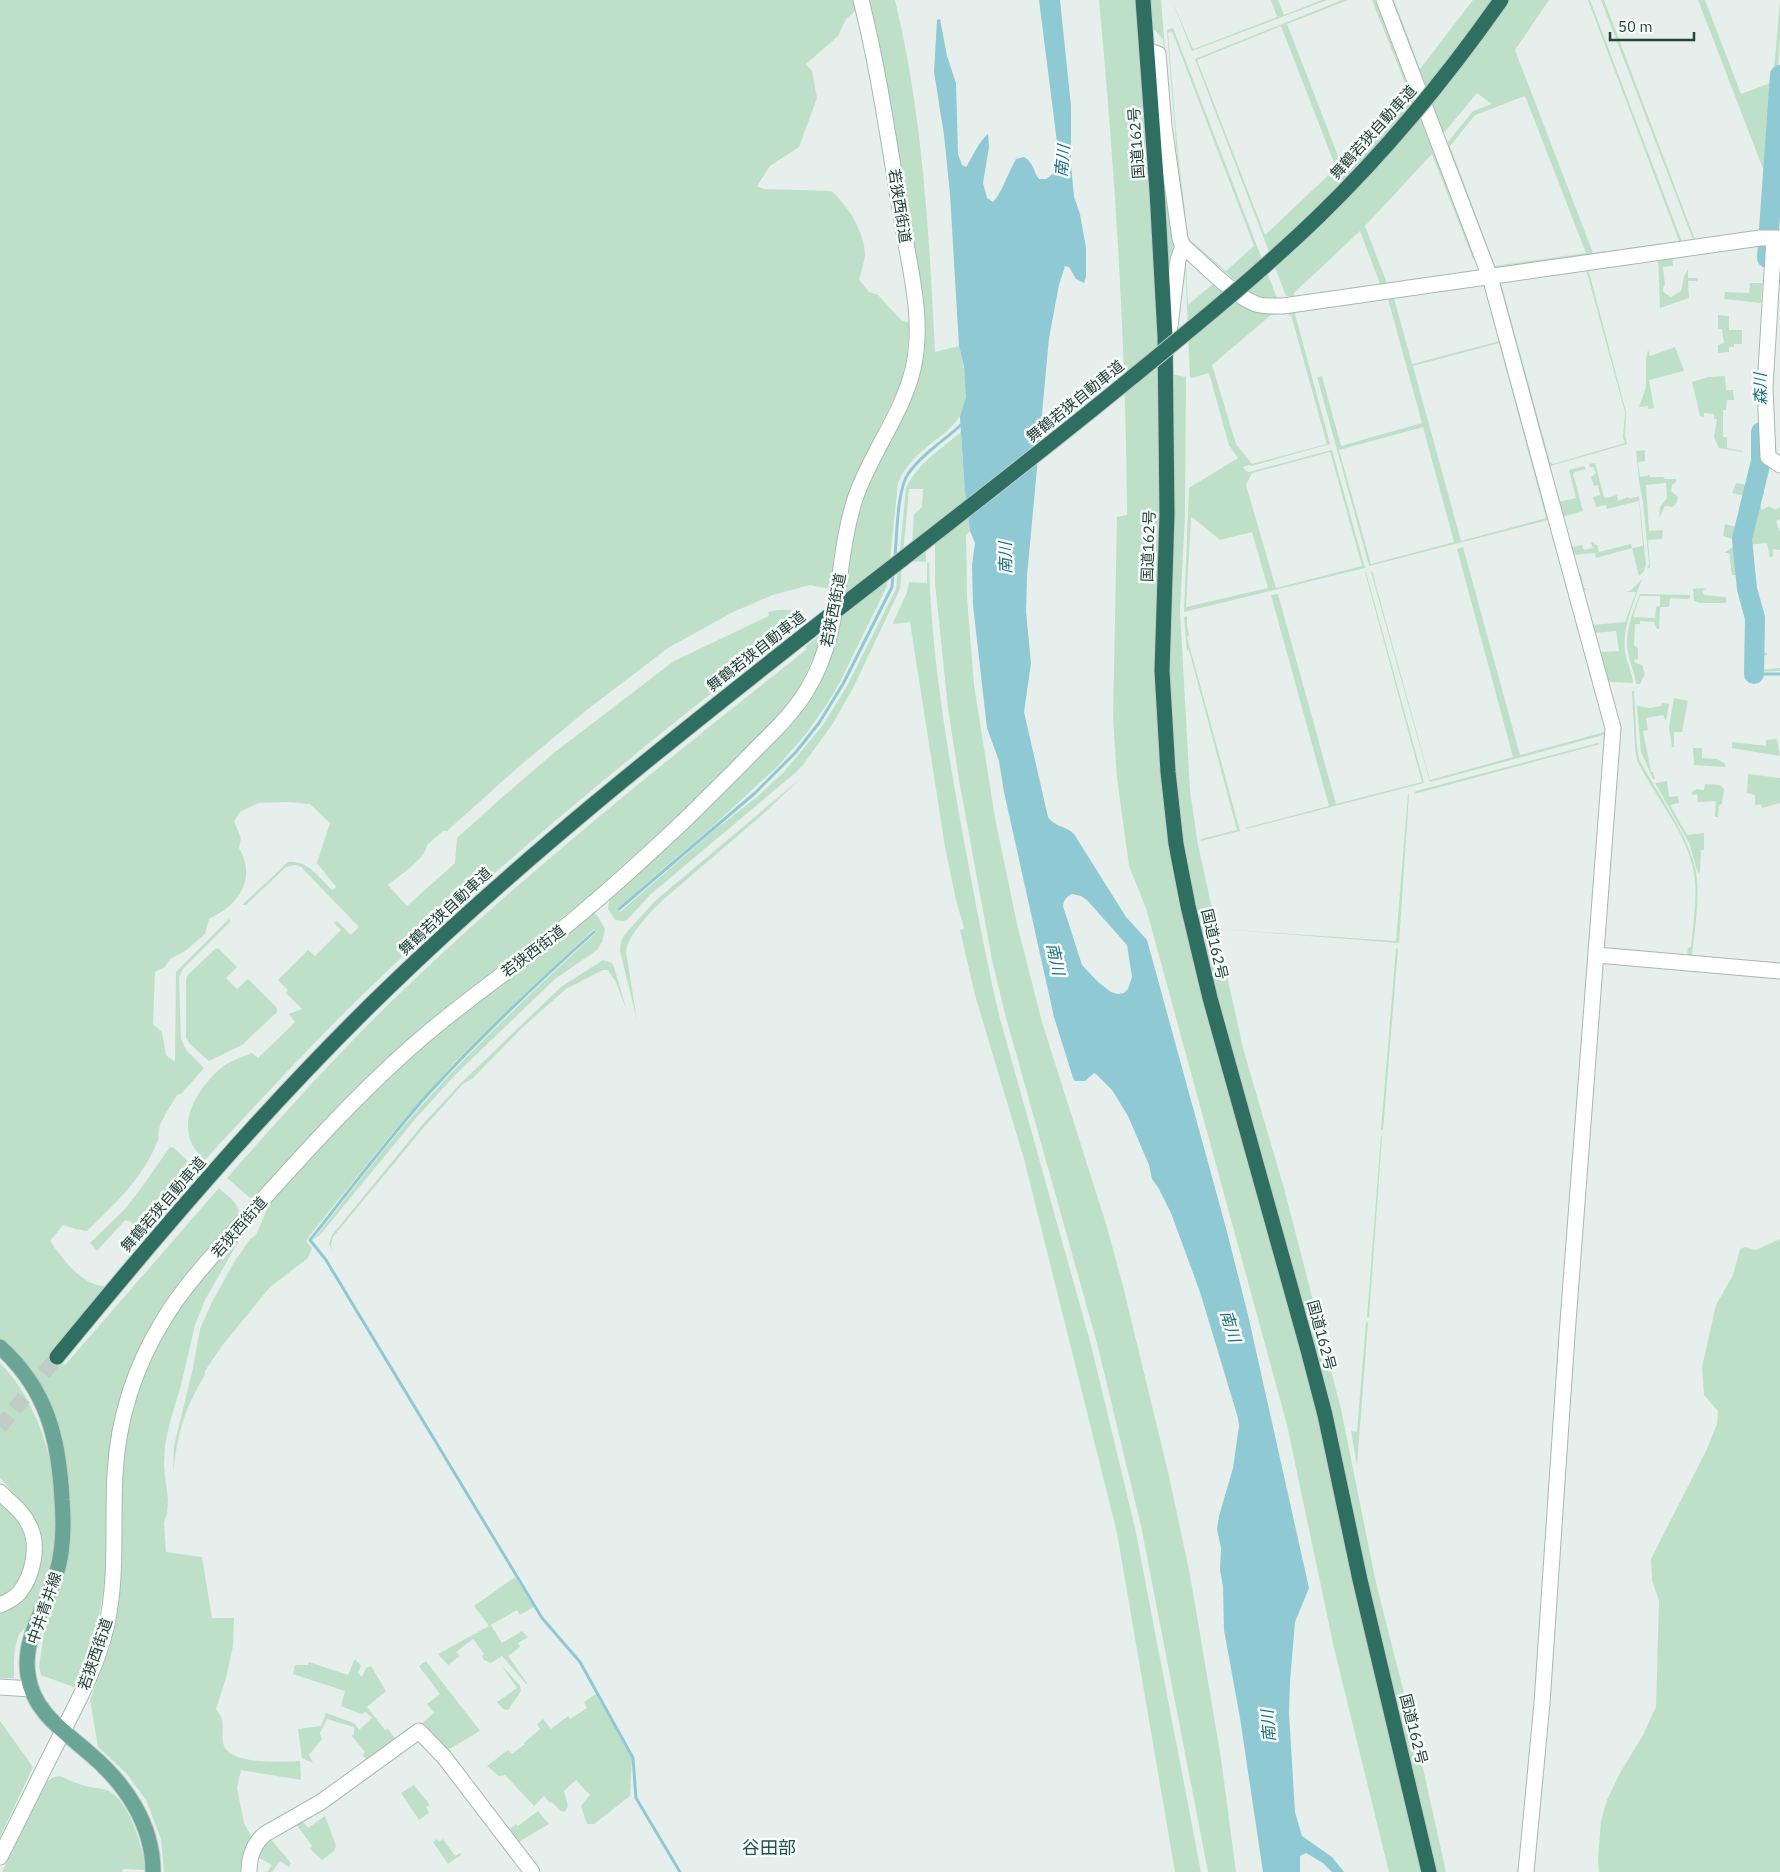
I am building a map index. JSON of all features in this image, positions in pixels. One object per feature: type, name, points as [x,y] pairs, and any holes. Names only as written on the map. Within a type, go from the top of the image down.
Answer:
[{"type":"highway","name":"国道162号","points":[[1143,0],[1165,336],[1166,514],[1162,671],[1168,772],[1176,844],[1190,915],[1213,1008],[1325,1415],[1360,1580],[1429,1872]]},
{"type":"highway","name":"舞鶴若狭自動車道","points":[[57,1357],[185,1204],[240,1142],[335,1040],[389,987],[498,886],[644,762],[1084,417],[1208,316],[1287,246],[1350,185],[1391,140],[1446,75],[1501,0]]},
{"type":"main road","name":"中井青井線","points":[[0,1347],[22,1370],[45,1408],[56,1441],[61,1484],[62,1552],[57,1574],[31,1637],[27,1658],[27,1674],[31,1689],[39,1706],[51,1722],[110,1772],[132,1800],[146,1828],[152,1851],[153,1872]]},
{"type":"street","name":"若狭西街道","points":[[0,1857],[95,1663],[108,1620],[114,1556],[115,1471],[123,1416],[128,1394],[144,1355],[166,1316],[205,1265],[340,1115],[427,1033],[570,922],[638,863],[774,732],[799,702],[816,673],[832,630],[843,554],[855,499],[903,397],[913,368],[916,344],[917,319],[914,284],[883,105],[861,0]]},
{"type":"street","points":[[1384,0],[1490,277],[1614,728],[1567,1335],[1542,1693],[1526,1872]]},
{"type":"street","points":[[1147,50],[1158,54],[1165,135],[1177,224],[1183,246],[1233,290],[1246,299],[1263,306],[1283,306],[1490,277],[1580,262],[1772,238],[1766,308],[1765,387],[1768,457],[1780,465]]},
{"type":"street","points":[[1165,336],[1170,326],[1178,260],[1183,246]]},
{"type":"street","points":[[1597,955],[1780,971]]},
{"type":"street","points":[[0,1492],[23,1514],[30,1527],[34,1542],[32,1564],[25,1585],[10,1601],[0,1605]]},
{"type":"street","points":[[0,1687],[31,1689]]},
{"type":"street","points":[[249,1872],[251,1854],[258,1839],[321,1802],[419,1731],[444,1757],[532,1872]]},
{"type":"green space","points":[[0,0],[854,0],[856,10],[846,19],[838,36],[806,64],[812,71],[817,98],[799,147],[770,166],[757,186],[764,189],[831,191],[837,196],[849,211],[862,239],[865,256],[859,279],[869,292],[878,295],[901,320],[909,323],[907,356],[901,383],[852,486],[831,589],[810,585],[773,595],[733,612],[668,648],[588,709],[516,769],[447,831],[443,831],[427,845],[417,862],[388,885],[407,906],[455,863],[457,838],[555,752],[674,661],[769,616],[768,612],[789,610],[807,619],[776,640],[777,642],[624,763],[428,933],[335,1022],[205,1160],[195,1149],[189,1137],[188,1124],[190,1112],[202,1088],[228,1063],[252,1053],[258,1058],[295,1022],[289,1014],[302,1009],[286,993],[288,990],[278,980],[308,950],[315,956],[341,930],[334,923],[337,921],[351,935],[359,927],[301,867],[296,865],[286,867],[246,905],[242,905],[288,862],[295,862],[307,867],[332,890],[336,887],[317,863],[330,823],[310,804],[289,802],[258,803],[240,812],[234,821],[241,838],[239,848],[246,870],[242,890],[229,906],[209,919],[205,934],[185,951],[170,959],[165,967],[155,972],[153,1024],[162,1032],[166,1055],[175,1062],[176,972],[229,919],[231,921],[183,969],[179,977],[181,1039],[186,1050],[204,1068],[182,1093],[177,1095],[162,1120],[158,1140],[152,1153],[137,1178],[127,1190],[87,1231],[63,1225],[50,1241],[73,1270],[88,1281],[105,1286],[53,1355],[65,1365],[219,1188],[239,1209],[239,1219],[123,1390],[113,1436],[107,1552],[101,1605],[95,1633],[76,1687],[41,1675],[39,1666],[44,1633],[63,1573],[55,1417],[32,1375],[0,1339]]},
{"type":"green space","points":[[868,0],[895,0],[905,43],[923,175],[935,352],[959,346],[966,383],[963,411],[950,428],[912,460],[898,483],[887,586],[840,682],[827,704],[806,734],[777,767],[713,826],[617,908],[620,912],[716,829],[758,796],[783,773],[823,725],[847,686],[896,589],[906,488],[923,464],[961,432],[965,493],[970,531],[966,535],[967,597],[974,685],[995,818],[1017,924],[1042,1022],[1106,1224],[1169,1476],[1190,1575],[1221,1758],[1236,1872],[1208,1872],[1141,1526],[1097,1343],[1005,1014],[992,960],[959,780],[948,708],[935,583],[935,528],[926,529],[926,562],[911,561],[914,514],[922,507],[923,489],[909,489],[900,589],[854,686],[834,722],[803,765],[650,895],[627,920],[615,920],[608,909],[610,897],[761,755],[801,711],[812,695],[822,677],[834,647],[842,609],[852,541],[863,497],[919,372],[924,329],[921,286]]},
{"type":"green space","points":[[1099,0],[1138,0],[1157,278],[1163,773],[1319,1416],[1423,1872],[1389,1872],[1334,1648],[1287,1425],[1146,908],[1129,866],[1117,778],[1113,719],[1117,517],[1127,515],[1122,322],[1115,193]]},
{"type":"green space","points":[[1148,0],[1161,0],[1173,154],[1163,39],[1150,25]]},
{"type":"green space","points":[[1172,0],[1194,49],[1277,17],[1271,0],[1278,0],[1284,15],[1322,0],[1327,0],[1192,51]]},
{"type":"green space","points":[[1342,0],[1348,0],[1287,24],[1340,161],[1407,88],[1372,0],[1375,0],[1474,258],[1432,154],[1365,226],[1387,283],[1380,284],[1360,231],[1294,293],[1294,296],[1286,296],[1195,59]],"holes":[[[1281,26],[1336,168],[1265,235],[1197,60]]]},
{"type":"green space","points":[[1392,0],[1394,0],[1420,69],[1473,0],[1549,0],[1515,50],[1593,253],[1679,241],[1588,0],[1590,0],[1682,242],[1495,269],[1447,143],[1473,111],[1492,104],[1477,93],[1443,134]],"holes":[[[1525,96],[1586,253],[1495,266],[1450,146],[1475,115]]]},
{"type":"green space","points":[[1601,0],[1604,0],[1695,240],[1761,231],[1765,174],[1698,0],[1705,0],[1741,94],[1773,82],[1780,0],[1780,37],[1766,233],[1694,242]]},
{"type":"green space","points":[[1173,28],[1277,298],[1261,298],[1246,290],[1203,253],[1201,254],[1189,244],[1177,156],[1167,30]],"holes":[[[1172,31],[1254,246],[1226,271],[1190,240],[1188,236],[1178,154],[1168,33]]]},
{"type":"green space","points":[[1160,144],[1175,249],[1170,293]]},
{"type":"green space","points":[[1672,254],[1673,266],[1663,267],[1665,285],[1663,292],[1671,297],[1681,291],[1688,269],[1688,278],[1698,278],[1697,281],[1688,281],[1689,298],[1660,308],[1658,256]]},
{"type":"green space","points":[[1190,260],[1215,282],[1294,310],[1330,444],[1243,467],[1249,472],[1332,450],[1365,568],[1184,612],[1189,488],[1238,458],[1229,445],[1209,373],[1190,377],[1185,261]],"holes":[[[1189,261],[1214,283],[1188,305],[1186,262]],[[1288,313],[1289,316],[1291,315],[1327,444],[1252,464],[1236,444],[1212,365],[1271,315]],[[1330,452],[1362,566],[1276,588],[1246,485],[1252,473]],[[1191,518],[1220,540],[1252,532],[1268,588],[1186,607]]]},
{"type":"green space","points":[[1588,268],[1626,412],[1625,435],[1627,444],[1550,466],[1549,465],[1498,282],[1501,279]],"holes":[[[1586,269],[1625,412],[1623,438],[1625,443],[1553,464],[1550,462],[1501,283],[1503,280]]]},
{"type":"green space","points":[[1750,283],[1762,283],[1761,303],[1724,299],[1725,292],[1749,293]]},
{"type":"green space","points":[[1394,298],[1412,364],[1500,341],[1548,520],[1369,566],[1317,377],[1322,376],[1341,446],[1422,423],[1388,299]],"holes":[[[1499,343],[1546,518],[1461,541],[1413,366]],[[1423,427],[1454,542],[1371,564],[1339,450]]]},
{"type":"green space","points":[[1718,315],[1729,316],[1729,330],[1742,330],[1742,344],[1734,344],[1734,347],[1729,347],[1729,352],[1718,353],[1718,345],[1724,343],[1722,329],[1718,329]]},
{"type":"green space","points":[[1675,347],[1684,371],[1649,380],[1654,408],[1648,409],[1648,406],[1639,407],[1646,387],[1646,359],[1648,350],[1650,356]]},
{"type":"green space","points":[[1171,374],[1186,377],[1185,515],[1180,611],[1190,791],[1198,845],[1244,1052],[1284,1188],[1341,1409],[1376,1583],[1423,1768],[1446,1872],[1435,1872],[1202,939],[1182,843],[1169,700]]},
{"type":"green space","points":[[1725,376],[1726,390],[1733,390],[1734,400],[1727,400],[1726,410],[1723,410],[1723,437],[1727,437],[1727,448],[1742,452],[1719,448],[1714,437],[1717,419],[1714,419],[1714,414],[1704,413],[1704,417],[1700,416],[1692,382],[1708,377]]},
{"type":"green space","points":[[1645,450],[1645,461],[1638,462],[1640,477],[1650,475],[1650,477],[1676,479],[1671,491],[1678,497],[1673,507],[1665,506],[1659,518],[1660,507],[1667,498],[1666,483],[1646,485],[1649,531],[1663,530],[1662,539],[1648,540],[1650,567],[1647,569],[1649,564],[1636,451]]},
{"type":"green space","points":[[1595,463],[1604,497],[1617,495],[1618,501],[1628,497],[1630,499],[1639,496],[1646,565],[1644,571],[1639,576],[1632,548],[1643,546],[1639,501],[1607,509],[1606,505],[1596,507],[1593,497],[1600,495],[1598,485],[1594,486],[1591,477],[1596,473],[1589,464]]},
{"type":"green space","points":[[1584,466],[1586,469],[1574,472],[1573,474],[1583,511],[1562,517],[1558,502],[1576,498],[1569,470]]},
{"type":"green space","points":[[1749,477],[1755,478],[1750,498],[1747,499],[1749,502],[1738,541],[1723,536],[1725,524],[1740,528],[1745,512],[1746,500],[1745,496],[1732,493],[1736,483],[1746,485]]},
{"type":"green space","points":[[1757,487],[1760,487],[1764,494],[1759,498],[1762,510],[1769,506],[1775,510],[1780,507],[1780,519],[1776,521],[1780,532],[1780,550],[1773,549],[1773,556],[1770,558],[1767,543],[1747,545],[1751,578],[1760,615],[1761,635],[1759,636],[1759,653],[1767,653],[1767,655],[1758,656],[1759,670],[1780,668],[1780,671],[1756,672],[1756,618],[1749,589],[1744,544]]},
{"type":"green space","points":[[1594,542],[1599,552],[1631,544],[1632,548],[1596,558],[1595,553],[1573,555],[1578,573],[1581,573],[1584,588],[1588,590],[1582,590],[1570,548],[1582,545],[1584,550],[1593,548],[1591,543]]},
{"type":"green space","points":[[1740,542],[1745,577],[1742,579],[1741,575],[1732,575],[1729,553],[1724,553]]},
{"type":"green space","points":[[1463,547],[1520,755],[1608,731],[1607,734],[1430,782],[1371,572],[1430,780],[1513,757],[1457,549]]},
{"type":"green space","points":[[927,563],[929,563],[936,660],[944,724],[988,966],[999,1015],[1091,1345],[1135,1528],[1201,1872],[1175,1872],[1117,1533],[1024,1159],[975,995],[960,930],[964,928],[945,847],[910,622],[893,623],[907,592],[909,582],[927,583]]},
{"type":"green space","points":[[1365,572],[1424,783],[1246,829],[1329,806],[1271,595],[1278,594],[1336,804],[1422,782]]},
{"type":"green space","points":[[1642,579],[1629,615],[1625,633],[1625,652],[1633,683],[1611,682],[1605,679],[1598,652],[1619,651],[1616,631],[1594,633],[1592,625],[1625,622],[1636,592],[1626,592],[1631,590]]},
{"type":"green space","points":[[1693,589],[1706,589],[1702,591],[1704,595],[1726,597],[1726,603],[1700,603],[1694,601]]},
{"type":"green space","points":[[1640,594],[1690,595],[1690,598],[1670,598],[1669,607],[1660,607],[1659,629],[1657,629],[1654,622],[1640,621],[1640,624],[1635,624],[1634,645],[1638,648],[1638,659],[1634,660],[1635,663],[1642,665],[1645,674],[1640,684],[1636,684],[1629,657],[1627,638],[1630,623]],"holes":[[[1640,596],[1660,596],[1660,606],[1656,607],[1655,618],[1633,617]]]},
{"type":"green space","points":[[1187,616],[1189,635],[1187,637],[1240,831],[1201,841],[1201,839],[1237,830],[1189,650],[1187,651],[1184,617]]},
{"type":"green space","points":[[820,635],[822,639],[800,686],[782,712],[669,824],[590,895],[535,940],[451,1003],[399,1048],[332,1114],[256,1195],[252,1198],[249,1197],[227,1178],[353,1040],[446,950],[597,818],[807,649],[805,647]]},
{"type":"green space","points":[[1632,691],[1634,691],[1639,759],[1680,830],[1693,859],[1696,872],[1696,924],[1692,956],[1687,955],[1688,948],[1691,947],[1695,901],[1695,883],[1691,859],[1678,830],[1637,760]]},
{"type":"green space","points":[[1674,698],[1688,701],[1682,732],[1674,732],[1674,747],[1672,747],[1669,727]]},
{"type":"green space","points":[[1662,703],[1669,704],[1666,721],[1663,715],[1646,718],[1648,730],[1643,731],[1651,772],[1653,772],[1655,779],[1653,779],[1641,752],[1637,706],[1650,708],[1661,706]]},
{"type":"green space","points":[[1777,739],[1780,756],[1732,748],[1732,742],[1766,746],[1766,740]]},
{"type":"green space","points":[[1600,744],[1414,794],[1416,791]]},
{"type":"green space","points":[[1693,748],[1702,748],[1702,758],[1717,759],[1724,763],[1726,767],[1694,765]]},
{"type":"green space","points":[[1748,774],[1780,778],[1780,803],[1762,808],[1761,805],[1755,805],[1755,795],[1747,793]]},
{"type":"green space","points":[[801,778],[762,815],[664,899],[635,931],[627,945],[626,952],[637,1020],[620,951],[621,941],[625,934],[655,901]]},
{"type":"green space","points":[[1667,781],[1669,797],[1678,796],[1679,803],[1670,805],[1687,835],[1704,833],[1704,850],[1701,850],[1700,872],[1698,873],[1689,843],[1655,783]]},
{"type":"green space","points":[[1705,784],[1720,785],[1724,789],[1722,804],[1719,805],[1718,817],[1715,817],[1716,801],[1698,802],[1697,794],[1692,795],[1692,792],[1696,789],[1704,790]]},
{"type":"green space","points":[[1408,794],[1399,943],[1220,929],[1396,941]]},
{"type":"green space","points":[[594,913],[605,929],[602,942],[597,950],[555,979],[456,1074],[416,1118],[320,1235],[314,1239],[415,1112],[512,1012],[596,933],[594,929],[454,1063],[393,1132],[310,1235],[306,1241],[312,1248],[308,1258],[270,1287],[221,1347],[205,1371],[205,1375],[187,1411],[179,1435],[173,1475],[174,1446],[193,1368],[200,1329],[211,1304],[233,1264],[250,1239],[256,1235],[271,1200],[318,1147],[377,1087],[432,1038],[590,914]]},
{"type":"green space","points":[[218,948],[237,967],[226,978],[237,989],[248,979],[277,1008],[277,1012],[242,1045],[209,1061],[186,1038],[186,980],[187,976]]},
{"type":"green space","points":[[1396,948],[1398,949],[1383,1130],[1381,1130]]},
{"type":"green space","points":[[603,960],[612,963],[614,967],[627,1011],[616,982],[608,970],[603,970],[566,989],[521,1029],[472,1079],[464,1083],[425,1126],[333,1237],[332,1250],[329,1244],[332,1235],[423,1124],[462,1082],[561,987]]},
{"type":"green space","points":[[1381,1135],[1369,1317],[1367,1317]]},
{"type":"green space","points":[[170,1147],[174,1148],[196,1169],[141,1231],[131,1222],[125,1220],[97,1251],[90,1243],[124,1210]]},
{"type":"green space","points":[[238,1238],[238,1242],[205,1300],[195,1325],[170,1422],[165,1445],[164,1466],[168,1500],[167,1514],[164,1522],[166,1552],[202,1557],[212,1618],[234,1618],[233,1646],[226,1678],[216,1709],[222,1719],[224,1746],[229,1752],[247,1759],[271,1762],[300,1761],[301,1780],[241,1770],[237,1788],[244,1823],[253,1839],[247,1872],[164,1872],[161,1839],[146,1800],[126,1773],[98,1747],[90,1700],[110,1647],[119,1601],[123,1457],[131,1409],[153,1353],[170,1321]]},
{"type":"green space","points":[[1780,1239],[1780,1872],[1599,1872],[1598,1859],[1601,1821],[1607,1800],[1620,1773],[1643,1735],[1656,1707],[1659,1601],[1652,1580],[1651,1559],[1707,1449],[1717,1424],[1718,1411],[1704,1395],[1702,1367],[1716,1305],[1733,1275],[1740,1249],[1745,1247],[1756,1250]]},
{"type":"green space","points":[[1366,1322],[1368,1323],[1357,1466],[1351,1431],[1357,1432]]},
{"type":"green space","points":[[0,1363],[17,1383],[31,1406],[42,1433],[50,1461],[57,1519],[55,1547],[50,1572],[36,1609],[18,1638],[14,1655],[14,1678],[0,1678],[0,1614],[19,1603],[40,1535],[34,1516],[0,1478]]},
{"type":"green space","points":[[0,1503],[19,1523],[24,1533],[26,1554],[21,1574],[16,1583],[0,1598]]},
{"type":"green space","points":[[515,1577],[534,1607],[520,1615],[517,1610],[491,1625],[502,1643],[522,1631],[528,1637],[518,1643],[520,1647],[508,1656],[527,1685],[502,1656],[491,1663],[484,1660],[482,1656],[484,1654],[473,1639],[456,1652],[460,1656],[448,1665],[438,1654],[489,1626],[474,1606]]},
{"type":"green space","points":[[355,1659],[361,1666],[358,1673],[362,1677],[366,1668],[371,1666],[386,1691],[367,1707],[385,1730],[388,1729],[397,1741],[369,1763],[363,1755],[365,1752],[352,1736],[354,1727],[327,1719],[320,1733],[322,1739],[309,1755],[313,1763],[302,1758],[298,1729],[321,1726],[326,1713],[354,1723],[359,1730],[372,1718],[366,1712],[361,1714],[341,1706],[345,1691],[293,1674],[295,1665],[308,1665],[309,1662],[348,1675]]},
{"type":"green space","points":[[426,1661],[480,1731],[446,1751],[420,1725],[434,1713],[427,1704],[440,1694],[419,1666]]},
{"type":"green space","points":[[503,1668],[520,1686],[521,1691],[508,1710],[503,1709],[497,1702],[517,1688]]},
{"type":"green space","points":[[596,1694],[632,1759],[630,1796],[594,1824],[587,1824],[581,1806],[590,1795],[576,1780],[564,1791],[568,1806],[565,1812],[560,1811],[544,1796],[534,1806],[505,1775],[499,1776],[487,1766],[508,1750],[512,1754],[525,1744],[540,1729],[537,1724],[543,1719],[551,1729],[568,1716],[570,1719],[587,1708],[584,1702]]},
{"type":"green space","points":[[0,1721],[33,1767],[0,1837]]},
{"type":"green space","points":[[60,1776],[89,1787],[106,1790],[119,1799],[135,1828],[145,1870],[123,1869],[122,1872],[2,1872],[47,1781]]},
{"type":"green space","points":[[414,1785],[430,1805],[426,1807],[429,1813],[419,1820],[401,1793]]},
{"type":"green space","points":[[538,1811],[549,1824],[517,1844],[507,1831],[516,1824],[518,1826]]},
{"type":"green space","points":[[325,1816],[336,1846],[334,1851],[322,1860],[310,1849],[312,1846],[294,1821],[300,1818],[308,1828]]},
{"type":"green space","points":[[268,1836],[291,1863],[289,1867],[280,1861],[272,1872],[267,1872],[272,1865],[259,1858],[253,1870],[253,1856]]},
{"type":"green space","points":[[437,1839],[439,1842],[443,1839],[455,1856],[460,1853],[461,1855],[448,1864],[433,1842]]},
{"type":"water","name":"南川","points":[[1039,0],[1060,0],[1071,106],[1071,164],[1074,197],[1080,214],[1086,248],[1086,277],[1084,283],[1076,279],[1069,267],[1065,266],[1059,285],[1049,338],[1027,576],[1026,612],[1031,663],[1024,712],[1048,817],[1074,834],[1126,917],[1147,940],[1248,1315],[1309,1588],[1295,1622],[1290,1681],[1289,1713],[1295,1812],[1302,1836],[1332,1857],[1344,1872],[1332,1872],[1323,1863],[1306,1853],[1300,1856],[1300,1872],[1263,1872],[1240,1718],[1224,1630],[1223,1586],[1220,1570],[1221,1548],[1217,1529],[1233,1468],[1239,1426],[1238,1418],[1200,1292],[1171,1213],[1152,1179],[1149,1165],[1128,1116],[1112,1090],[1097,1075],[1094,1073],[1085,1081],[1075,1081],[1073,1078],[1054,1017],[1004,792],[999,761],[987,728],[973,605],[972,565],[975,543],[970,531],[965,493],[960,417],[966,397],[964,366],[959,346],[950,194],[944,135],[934,72],[937,20],[940,19],[947,56],[956,83],[958,154],[962,165],[966,167],[978,145],[988,134],[989,147],[983,183],[987,198],[993,202],[997,198],[1016,159],[1024,157],[1032,165],[1039,179],[1046,179],[1057,171],[1058,150]],"holes":[[[1070,895],[1081,896],[1087,900],[1127,945],[1132,977],[1128,989],[1124,993],[1111,992],[1098,982],[1082,965],[1063,906]]]},
{"type":"waterway","name":"森川","points":[[1767,258],[1780,75]]},
{"type":"waterway","points":[[895,557],[897,526],[904,481],[927,454],[962,424]]},
{"type":"waterway","name":"森川","points":[[1754,674],[1755,618],[1747,589],[1742,539],[1761,461],[1761,432]]},
{"type":"waterway","points":[[619,909],[755,793],[796,752],[819,723],[843,684],[892,587],[893,574]]},
{"type":"waterway","name":"森川","points":[[1754,674],[1780,674]]},
{"type":"waterway","points":[[594,932],[510,1010],[429,1093],[383,1147],[310,1240],[326,1260],[542,1618],[580,1662],[633,1758],[636,1798],[680,1872]]},
{"type":"tunnel","points":[[0,1427],[57,1357]]},
{"type":"district","name":"谷田部","points":[[769,1847]]}]
